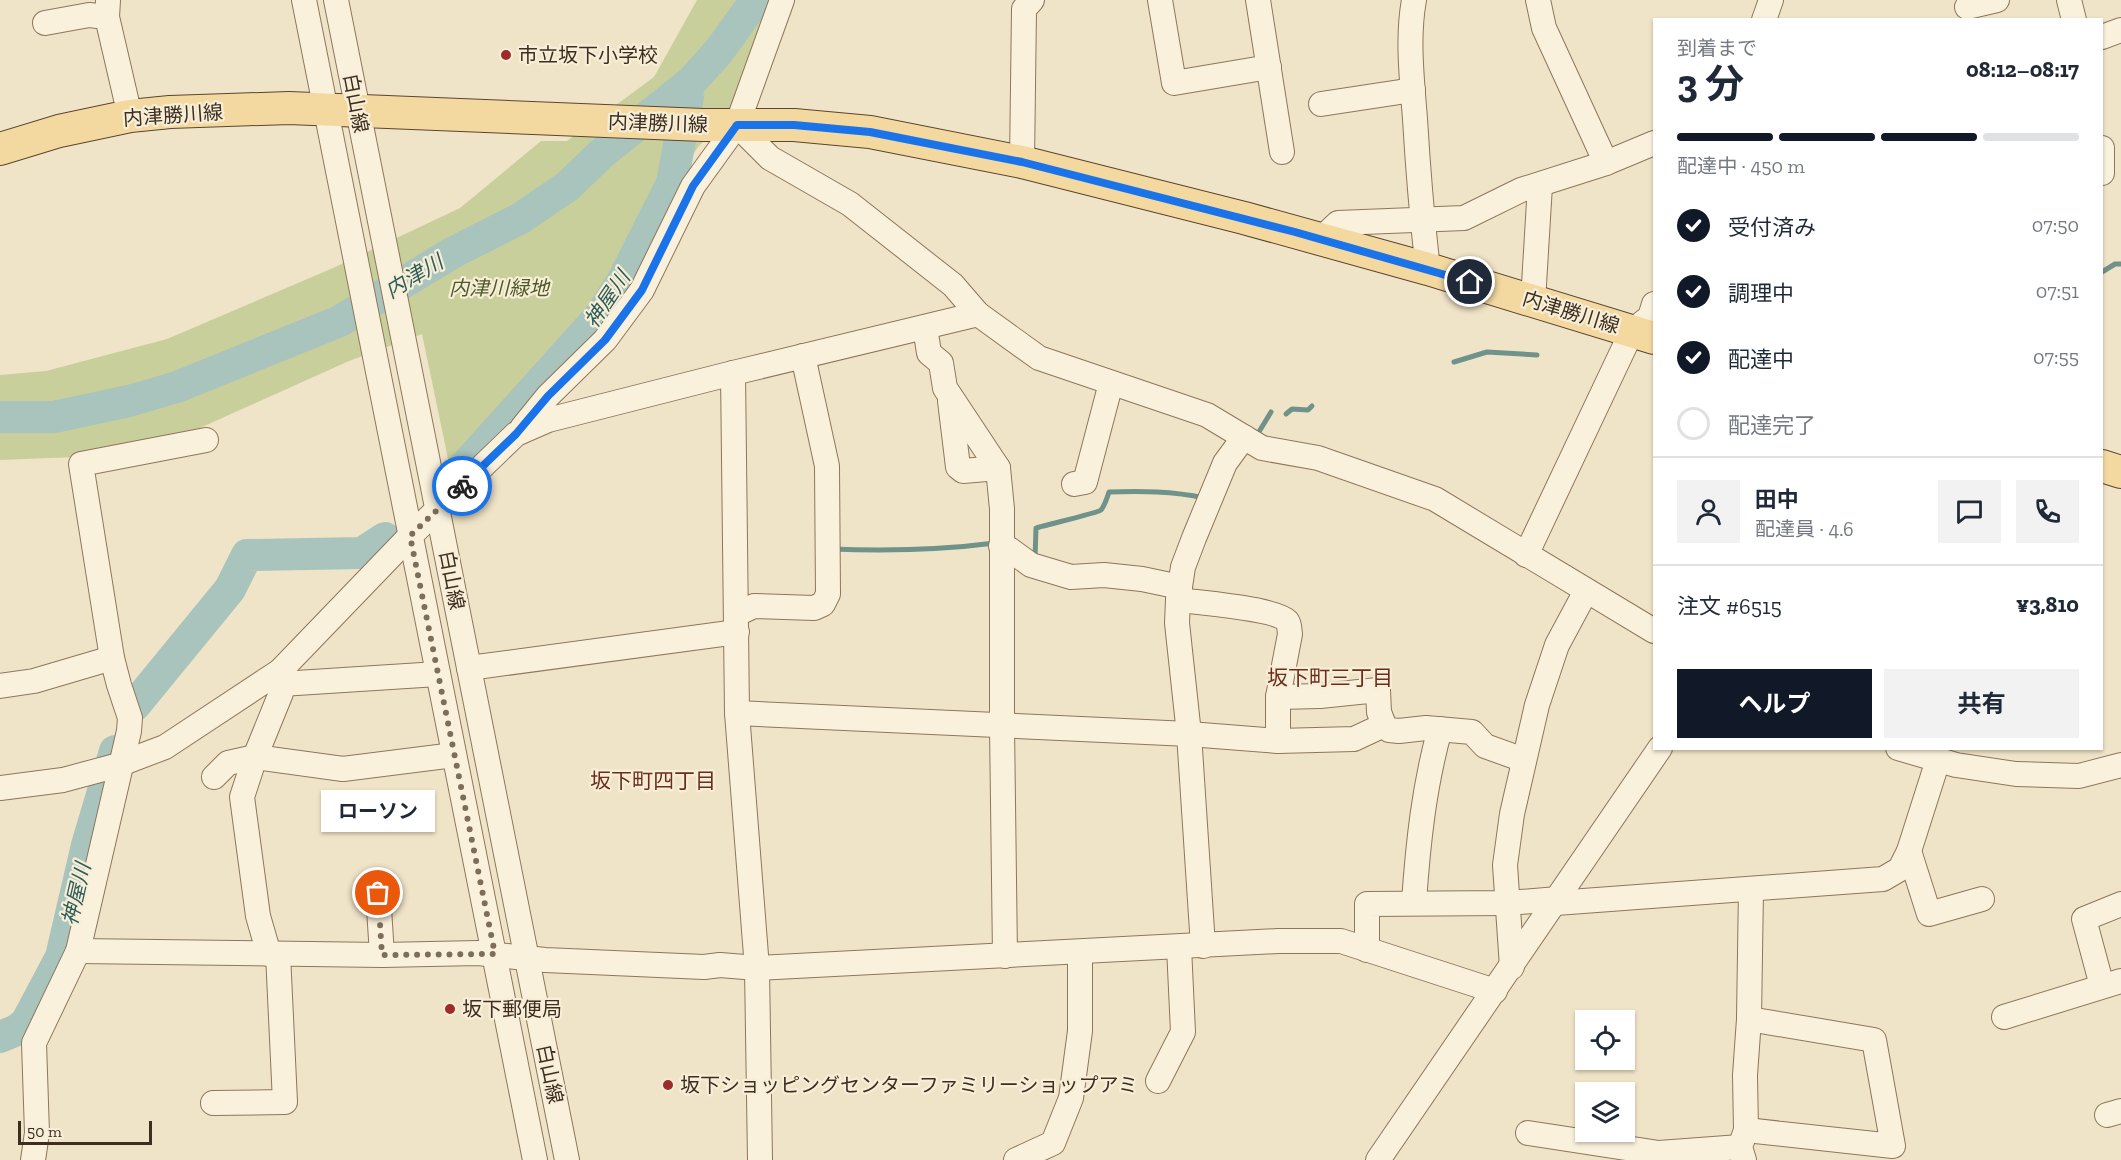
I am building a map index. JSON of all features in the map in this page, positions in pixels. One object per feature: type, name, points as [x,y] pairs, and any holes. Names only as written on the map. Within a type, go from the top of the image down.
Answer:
[{"type":"main road","name":"内津勝川線","points":[[0,149],[59,131],[130,116],[182,111],[289,108],[703,125],[794,125],[870,132],[1022,162],[1321,239],[1643,334]]},
{"type":"street","name":"白山線","points":[[304,0],[373,356],[495,954],[534,1160]]},
{"type":"street","name":"白山線","points":[[336,0],[567,1160]]},
{"type":"street","points":[[0,788],[63,780],[113,766],[165,747],[280,678],[410,536],[516,434],[548,396],[605,340],[642,290],[693,186],[737,125],[782,0]]},
{"type":"street","points":[[1022,162],[1024,9],[1032,0]]},
{"type":"street","points":[[1160,0],[1174,83],[1269,67]]},
{"type":"street","points":[[1258,0],[1282,153]]},
{"type":"street","points":[[1414,0],[1411,16],[1413,90],[1422,220],[1428,269]]},
{"type":"street","points":[[1538,0],[1544,28],[1606,163]]},
{"type":"street","points":[[1765,18],[1771,0]]},
{"type":"street","points":[[1968,9],[1997,0]]},
{"type":"street","points":[[2069,0],[2074,18]]},
{"type":"street","points":[[45,23],[89,15],[108,8],[130,116]]},
{"type":"street","points":[[2103,37],[2121,30]]},
{"type":"street","points":[[1321,104],[1413,90]]},
{"type":"street","points":[[737,125],[770,158],[850,204],[944,277],[978,314],[1039,358],[1207,415],[1262,448],[1318,458],[1435,499],[1653,630]]},
{"type":"street","points":[[1321,239],[1338,223],[1464,218],[1521,190],[1606,163],[1653,143]]},
{"type":"street","points":[[1533,301],[1540,184]]},
{"type":"street","points":[[1526,555],[1643,334],[1653,307]]},
{"type":"street","points":[[516,434],[548,420],[978,314]]},
{"type":"street","points":[[925,327],[929,353],[941,363],[945,388],[998,468],[1002,508],[1005,956]]},
{"type":"street","points":[[469,668],[737,623],[754,606],[814,608],[823,603],[828,594],[827,466],[803,356]]},
{"type":"street","points":[[733,373],[737,713],[757,968],[760,1160]]},
{"type":"street","points":[[1074,484],[1085,482],[1112,383]]},
{"type":"street","points":[[950,395],[958,468],[963,471],[998,468]]},
{"type":"street","points":[[1203,946],[1189,734],[1177,623],[1179,593],[1183,567],[1225,463],[1244,437]]},
{"type":"street","points":[[33,1160],[37,1132],[34,1042],[78,951],[113,766],[130,718],[112,658],[81,464],[206,440]]},
{"type":"street","points":[[1001,546],[1031,565],[1071,577],[1113,576],[1142,579],[1179,593],[1286,619],[1290,634],[1278,697],[1278,741]]},
{"type":"street","points":[[1512,967],[1505,865],[1512,814],[1537,705],[1557,645],[1586,591]]},
{"type":"street","points":[[0,686],[34,681],[112,658]]},
{"type":"street","points":[[280,678],[438,674]]},
{"type":"street","points":[[213,1103],[285,1102],[273,954],[258,916],[242,796],[281,693],[280,678]]},
{"type":"street","points":[[1278,697],[1320,696],[1378,690],[1379,712],[1384,725],[1389,730],[1440,729],[1472,732],[1485,746],[1524,760]]},
{"type":"street","points":[[737,713],[1189,734],[1278,741],[1354,739],[1384,725]]},
{"type":"street","points":[[1414,902],[1423,805],[1440,729]]},
{"type":"street","points":[[1378,1160],[1659,750]]},
{"type":"street","points":[[1905,750],[1956,765],[2016,774],[2121,778]]},
{"type":"street","points":[[214,777],[228,763],[255,757],[343,769],[454,755]]},
{"type":"street","points":[[1367,950],[1367,904],[1557,901],[1883,879],[1900,869],[1909,851],[1938,760]]},
{"type":"street","points":[[2079,776],[2121,765]]},
{"type":"street","points":[[1909,851],[1929,914],[1975,907]]},
{"type":"street","points":[[1744,1146],[1751,889]]},
{"type":"street","points":[[378,893],[382,955]]},
{"type":"street","points":[[2004,1017],[2112,984],[2084,919],[2121,904]]},
{"type":"street","points":[[78,951],[382,955],[495,954],[545,960],[757,968],[1278,941],[1341,941],[1495,991]]},
{"type":"street","points":[[1158,1081],[1183,1032],[1179,947]]},
{"type":"street","points":[[1016,1160],[1053,1143],[1071,1098],[1080,1031],[1080,952]]},
{"type":"street","points":[[1528,1133],[1659,1153],[1744,1146],[1893,1146],[1874,1040],[1749,1019]]},
{"type":"green space","name":"内津川緑地","points":[[697,0],[773,0],[741,100],[698,147],[636,240],[608,294],[508,415],[451,473],[422,334],[349,361],[200,428],[77,457],[0,460],[0,375],[46,371],[167,339],[333,268],[460,208],[541,141],[567,141],[654,77]]},
{"type":"waterway","name":"内津川","points":[[0,417],[54,417],[129,401],[177,387],[340,321],[452,253],[521,218],[568,186],[601,154],[691,82],[719,51],[750,8],[753,0]]},
{"type":"waterway","name":"神屋川","points":[[455,477],[600,316],[623,280],[672,183],[688,97]]},
{"type":"waterway","points":[[2103,271],[2115,264],[2121,264]]},
{"type":"waterway","points":[[1454,362],[1487,352],[1537,355]]},
{"type":"waterway","points":[[1286,414],[1292,409],[1308,410],[1312,406]]},
{"type":"waterway","points":[[1257,435],[1271,412]]},
{"type":"waterway","points":[[1035,559],[1036,528],[1101,510],[1109,492],[1157,492],[1204,498]]},
{"type":"waterway","name":"神屋川","points":[[135,705],[230,589],[247,555],[362,553],[385,538]]},
{"type":"waterway","points":[[832,549],[913,549],[995,543]]},
{"type":"waterway","name":"神屋川","points":[[0,1037],[17,1030],[26,1023],[61,957],[87,845],[115,751]]},
{"type":"way so far","points":[[378,893],[382,955],[495,954],[410,536],[462,486]]},
{"type":"place","name":"市立坂下小学校","points":[[506,55]]},
{"type":"place","name":"ローソン","points":[[378,893]]},
{"type":"place","name":"坂下郵便局","points":[[450,1009]]},
{"type":"place","name":"坂下ショッピングセンターファミリーショップアミ","points":[[668,1085]]},
{"type":"district","name":"坂下町三丁目","points":[[1330,677]]},
{"type":"district","name":"坂下町四丁目","points":[[653,780]]},
{"type":"route","points":[[462,486],[516,434],[548,396],[605,340],[642,290],[693,186],[737,125],[794,125],[870,132],[1022,162],[1295,232],[1470,282]]}]
